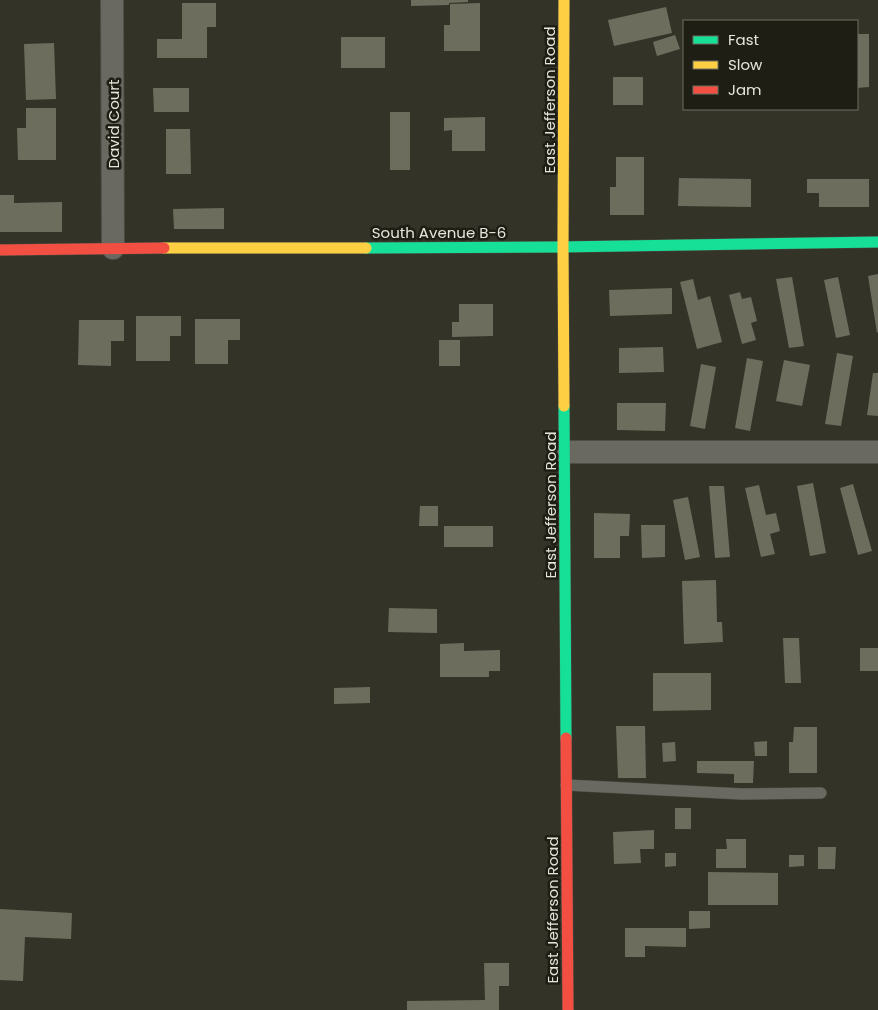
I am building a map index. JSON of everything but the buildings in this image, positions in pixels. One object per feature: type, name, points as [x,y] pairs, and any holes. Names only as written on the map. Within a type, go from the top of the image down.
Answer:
[{"type":"street","name":"David Court","points":[[112,0],[113,248]]},
{"type":"street","name":"East Jefferson Road","points":[[564,0],[563,247],[568,1010]]},
{"type":"street","name":"South Avenue B-6","points":[[0,250],[563,247],[878,242]]},
{"type":"street","points":[[564,452],[878,452]]},
{"type":"lane","points":[[566,785],[742,794],[821,793]]},
{"type":"traffic: fast","points":[[366,248],[878,242]]},
{"type":"traffic: fast","points":[[564,406],[566,738]]},
{"type":"traffic: slow","points":[[564,0],[564,406]]},
{"type":"traffic: slow","points":[[164,248],[366,248]]},
{"type":"traffic: jam","points":[[0,250],[164,248]]},
{"type":"traffic: jam","points":[[566,738],[568,1010]]}]
